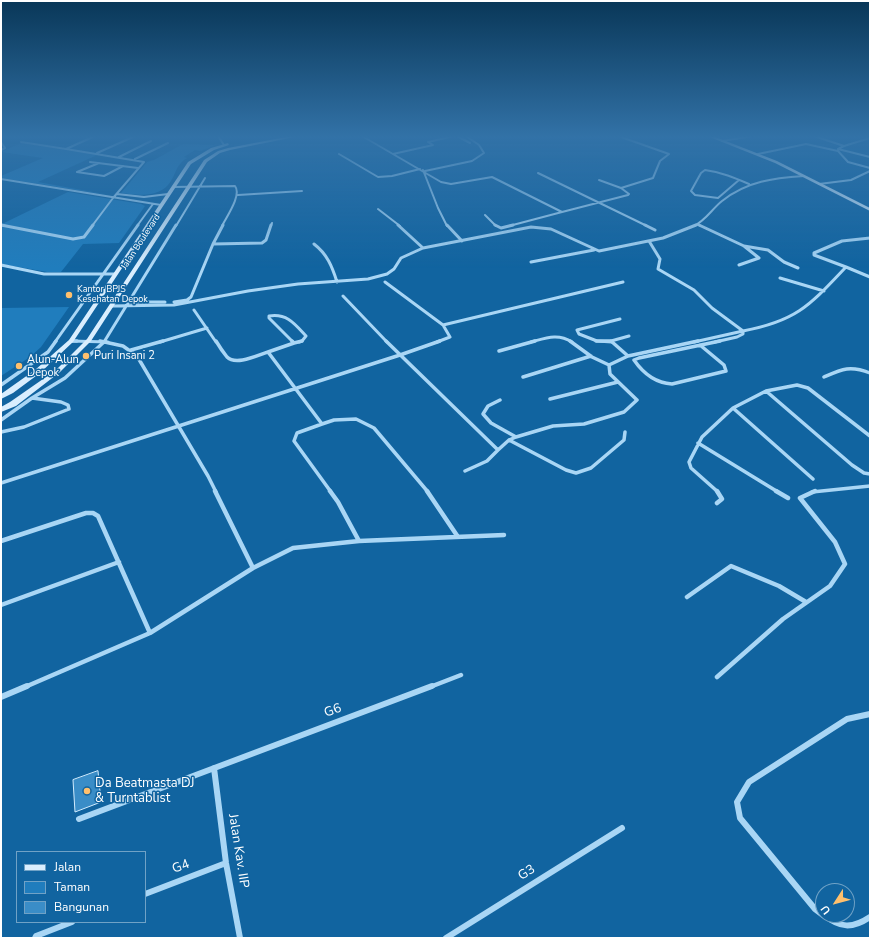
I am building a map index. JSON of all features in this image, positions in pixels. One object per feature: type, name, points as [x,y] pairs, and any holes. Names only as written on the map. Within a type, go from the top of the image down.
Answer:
[{"type":"main road","name":"Jalan Boulevard","points":[[1,397],[53,360],[71,341],[160,205],[178,180]]},
{"type":"main road","name":"Jalan Boulevard","points":[[1,410],[12,404],[58,371],[89,340],[192,180]]},
{"type":"main road","points":[[811,180],[870,210]]},
{"type":"street","points":[[6,180],[160,205]]},
{"type":"street","points":[[1,225],[73,239],[84,237],[128,180]]},
{"type":"street","points":[[1,420],[32,398],[65,378],[105,341],[204,180]]},
{"type":"street","points":[[426,180],[446,224],[454,236],[462,241]]},
{"type":"street","points":[[438,180],[451,184],[475,180]]},
{"type":"street","points":[[498,180],[562,212]]},
{"type":"street","points":[[552,180],[655,230]]},
{"type":"street","points":[[486,215],[497,227],[501,228],[600,203],[629,194],[621,188],[599,180]]},
{"type":"street","points":[[621,188],[647,180]]},
{"type":"street","points":[[697,180],[691,191],[695,195],[718,198],[739,180],[749,184]]},
{"type":"street","points":[[531,262],[594,250],[649,242],[698,224],[709,216],[721,201],[749,184],[761,180]]},
{"type":"street","points":[[819,184],[851,180]]},
{"type":"street","points":[[129,302],[174,302],[187,300],[190,297],[213,244],[238,195],[237,188],[235,186],[174,187]]},
{"type":"street","points":[[238,195],[302,191]]},
{"type":"street","points":[[117,194],[144,197],[168,194]]},
{"type":"street","points":[[1,385],[48,352],[153,204]]},
{"type":"street","points":[[378,209],[401,227],[423,248]]},
{"type":"street","points":[[213,244],[262,243],[266,240],[272,223]]},
{"type":"street","points":[[698,224],[744,246],[759,258],[739,265]]},
{"type":"street","points":[[111,306],[174,305],[248,291],[298,284],[337,282],[368,278],[387,274],[394,269],[401,258],[423,248],[531,227],[540,226],[550,228],[594,250]]},
{"type":"street","points":[[870,238],[842,241],[814,253],[814,255],[870,277]]},
{"type":"street","points":[[649,242],[660,258],[658,269],[694,290],[712,308],[743,331]]},
{"type":"street","points":[[314,244],[322,250],[332,262],[337,282]]},
{"type":"street","points":[[744,246],[768,250],[784,262],[798,268]]},
{"type":"street","points":[[1,265],[44,274],[116,274]]},
{"type":"street","points":[[499,351],[551,336],[560,335],[568,339],[590,356],[609,364],[628,356],[778,323],[800,312],[824,291],[846,267]]},
{"type":"street","points":[[780,278],[824,291]]},
{"type":"street","points":[[1,483],[177,425],[400,355],[450,337],[443,325],[385,282]]},
{"type":"street","points":[[443,325],[623,282]]},
{"type":"street","points":[[343,296],[400,355],[498,450]]},
{"type":"street","points":[[194,310],[230,360],[241,359],[302,342],[306,336],[286,315],[277,314],[270,316],[269,318],[294,343]]},
{"type":"street","points":[[620,319],[577,330],[579,334],[597,341],[611,341],[629,336]]},
{"type":"street","points":[[131,350],[207,328]]},
{"type":"street","points":[[700,345],[724,365],[726,371],[667,384],[654,380],[634,360],[639,358],[700,345],[738,337],[743,334],[743,331]]},
{"type":"street","points":[[71,341],[89,340],[116,342],[131,350],[138,356],[208,476],[253,568]]},
{"type":"street","points":[[611,341],[628,356]]},
{"type":"street","points":[[268,352],[322,424]]},
{"type":"street","points":[[523,377],[590,356]]},
{"type":"street","points":[[466,471],[487,461],[509,440],[516,437],[553,426],[584,424],[624,412],[637,400],[610,374],[609,364]]},
{"type":"street","points":[[824,377],[852,367],[870,373]]},
{"type":"street","points":[[550,399],[618,382]]},
{"type":"street","points":[[717,503],[722,499],[720,494],[691,468],[689,462],[698,443],[733,408],[766,391],[797,385],[808,388],[870,436]]},
{"type":"street","points":[[766,391],[852,465],[864,473],[870,474]]},
{"type":"street","points":[[1,432],[24,427],[69,409],[68,405],[61,402],[32,398]]},
{"type":"street","points":[[500,400],[488,406],[483,414],[491,423],[516,437]]},
{"type":"street","points":[[733,408],[813,479]]},
{"type":"street","points":[[359,541],[338,502],[294,442],[297,433],[334,420],[356,419],[374,428],[431,496],[458,537]]},
{"type":"street","points":[[509,440],[566,470],[576,473],[591,468],[624,440],[625,432]]},
{"type":"street","points":[[698,443],[788,498]]},
{"type":"street","points":[[717,677],[783,619],[830,586],[845,564],[835,542],[800,498],[814,491],[870,486]]},
{"type":"street","points":[[1,541],[90,512],[98,516],[150,633]]},
{"type":"street","points":[[1,697],[150,633],[253,568],[293,548],[359,541],[504,535]]},
{"type":"street","points":[[1,605],[119,562]]},
{"type":"street","points":[[687,597],[731,566],[779,586],[806,602]]},
{"type":"street","name":"G6","points":[[79,819],[461,675]]},
{"type":"street","points":[[815,909],[740,818],[737,802],[749,782],[847,720],[870,714]]},
{"type":"street","name":"Jalan Kav. IIP","points":[[214,768],[226,863],[240,938]]},
{"type":"street","name":"G3","points":[[446,938],[622,828]]},
{"type":"street","name":"G4","points":[[146,894],[226,863]]},
{"type":"street","points":[[835,923],[851,925],[866,920],[870,917]]},
{"type":"street","points":[[36,937],[70,923]]},
{"type":"green space","points":[[13,180],[43,180],[38,182],[109,195]]},
{"type":"green space","points":[[132,180],[172,180],[163,189],[152,194],[121,193]]},
{"type":"green space","points":[[68,192],[141,204],[145,206],[119,243],[83,244],[61,272],[47,272],[1,264],[1,223],[4,223]]},
{"type":"green space","points":[[69,307],[41,347],[30,357],[1,376],[1,308]]},
{"type":"building","name":"Da Beatmasta DJ & Turntablist","points":[[98,771],[101,802],[75,812],[73,780]]},
{"type":"place","name":"Kantor BPJS Kesehatan Depok","points":[[69,295]]},
{"type":"place","name":"Puri Insani 2","points":[[86,356]]},
{"type":"place","name":"Alun-Alun Depok","points":[[19,366]]},
{"type":"place","name":"Da Beatmasta DJ & Turntablist","points":[[87,791]]}]
